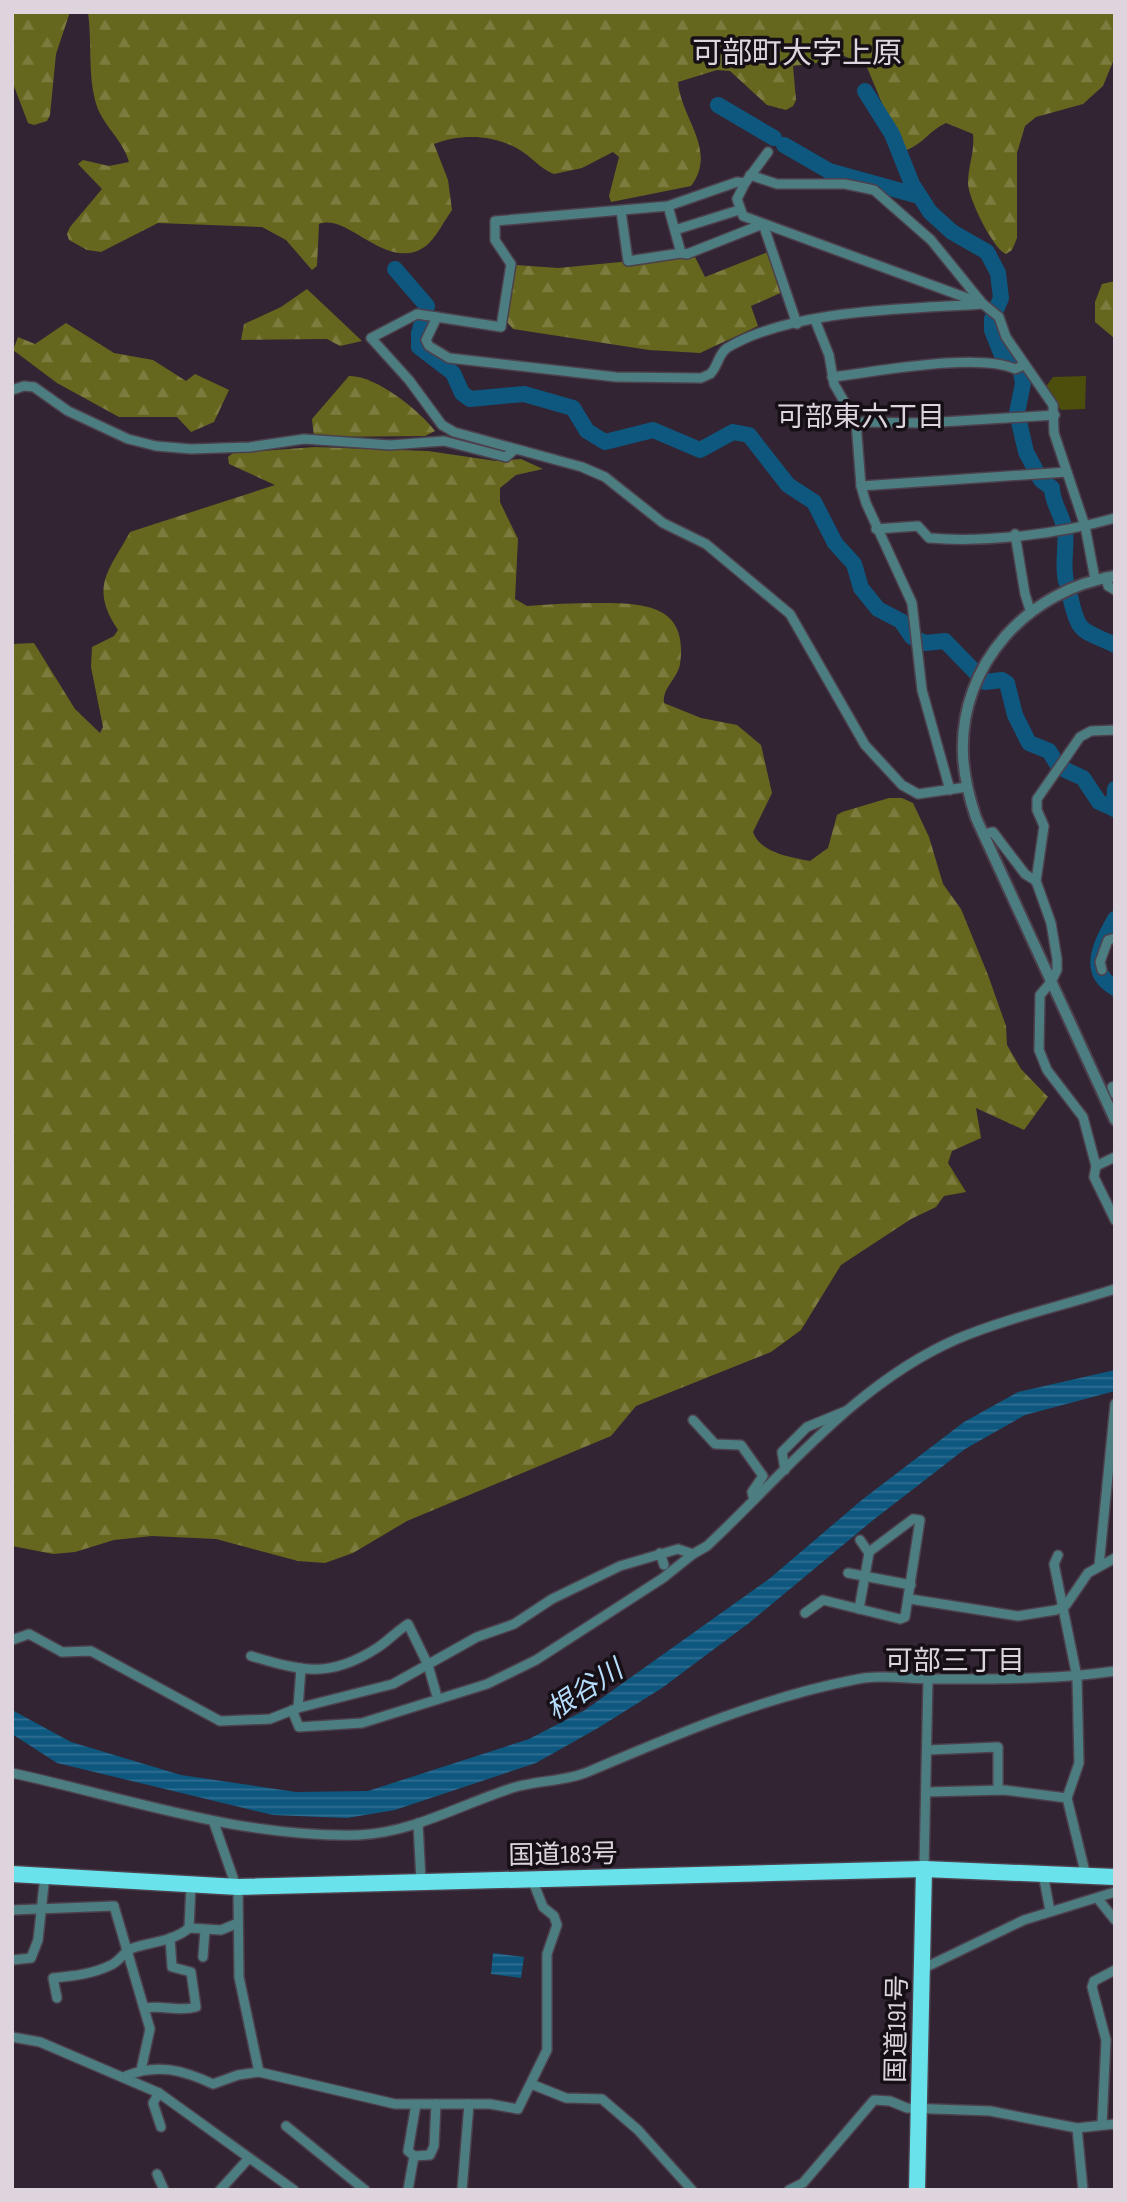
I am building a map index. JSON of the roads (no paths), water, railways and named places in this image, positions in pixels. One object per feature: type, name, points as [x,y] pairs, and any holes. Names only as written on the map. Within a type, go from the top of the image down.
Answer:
[{"type":"highway","name":"国道183号","points":[[12,1874],[237,1887],[924,1869],[1115,1877]]},
{"type":"highway","name":"国道191号","points":[[917,2190],[924,1869]]},
{"type":"street","points":[[768,152],[747,179],[737,199],[743,216],[983,304]]},
{"type":"street","points":[[967,788],[918,794],[902,785],[865,745],[839,705],[790,614],[706,544],[663,523],[605,477],[582,467],[460,435],[442,425],[409,380],[371,338],[430,315],[501,327],[511,264],[495,240],[495,221],[668,206],[747,179],[777,184],[845,184],[874,190],[931,240],[983,304],[995,313],[1020,366],[1053,405],[1054,433],[1084,526],[1108,586],[1115,590]]},
{"type":"street","points":[[668,206],[681,253]]},
{"type":"street","points":[[675,230],[740,210]]},
{"type":"street","points":[[621,211],[628,261],[687,254],[763,224]]},
{"type":"street","points":[[763,224],[797,324]]},
{"type":"street","points":[[430,315],[426,340],[429,346],[449,358],[616,377],[701,378],[716,369],[726,349],[761,333],[824,316],[983,304]]},
{"type":"street","points":[[815,320],[829,355],[832,377],[856,422],[861,486],[876,529],[908,593],[922,690],[950,790]]},
{"type":"street","points":[[832,377],[999,362],[1020,366]]},
{"type":"street","points":[[12,390],[24,386],[34,387],[68,411],[128,439],[177,448],[250,447],[304,439],[390,445],[444,441],[506,457],[513,450]]},
{"type":"street","points":[[856,422],[925,423],[1055,415]]},
{"type":"street","points":[[861,486],[1067,472]]},
{"type":"street","points":[[876,529],[918,526],[929,538],[979,541],[1084,526],[1115,518]]},
{"type":"street","points":[[1016,534],[1025,594],[1031,611]]},
{"type":"street","points":[[1105,577],[1052,596],[1014,626],[993,650],[977,683],[964,730],[967,788],[983,834],[1115,1120]]},
{"type":"street","points":[[1115,730],[1085,733],[1037,799],[1037,810],[1044,826],[1036,881],[1051,922],[1057,959],[1057,970],[1040,995],[1039,1050],[1047,1070],[1083,1116],[1096,1166],[1094,1177],[1115,1220]]},
{"type":"street","points":[[983,834],[993,832],[1025,874],[1036,881]]},
{"type":"street","points":[[1102,970],[1103,951],[1108,940],[1115,938]]},
{"type":"street","points":[[1115,1086],[1112,1087],[1115,1094]]},
{"type":"street","points":[[1096,1166],[1115,1157]]},
{"type":"street","points":[[301,1668],[295,1709],[299,1727],[362,1723],[394,1716],[487,1684],[536,1660],[663,1578],[707,1546],[846,1411],[878,1384],[956,1340],[1011,1319],[1115,1289]]},
{"type":"street","points":[[1099,1566],[1115,1404]]},
{"type":"street","points":[[785,1470],[782,1452],[807,1427],[846,1411]]},
{"type":"street","points":[[693,1420],[715,1444],[741,1445],[763,1476],[752,1492],[754,1500]]},
{"type":"street","points":[[805,1613],[823,1600],[859,1609],[900,1619],[905,1617],[910,1599],[920,1520],[913,1519],[869,1552],[859,1609]]},
{"type":"street","points":[[860,1540],[869,1552]]},
{"type":"street","points":[[12,1640],[29,1634],[62,1652],[91,1651],[220,1721],[270,1718],[393,1684],[477,1637],[514,1624],[552,1599],[620,1566],[678,1549],[693,1554]]},
{"type":"street","points":[[660,1553],[664,1565]]},
{"type":"street","points":[[1058,1555],[1054,1564],[1077,1677],[1079,1763],[1067,1798],[1086,1876]]},
{"type":"street","points":[[910,1599],[1018,1616],[1062,1607],[1088,1573],[1115,1558]]},
{"type":"street","points":[[848,1573],[911,1585]]},
{"type":"street","points":[[251,1656],[301,1668],[332,1670],[379,1647],[408,1624],[428,1665],[436,1693]]},
{"type":"street","points":[[12,1773],[127,1798],[214,1823],[274,1831],[360,1835],[418,1823],[515,1787],[590,1771],[763,1702],[857,1679],[894,1676],[928,1679],[1077,1677],[1115,1671]]},
{"type":"street","points":[[924,1869],[928,1679]]},
{"type":"street","points":[[927,1751],[998,1747],[998,1790]]},
{"type":"street","points":[[926,1792],[998,1790],[1049,1793],[1067,1798]]},
{"type":"street","points":[[214,1823],[237,1887],[239,1977],[259,2072]]},
{"type":"street","points":[[418,1823],[421,1881]]},
{"type":"street","points":[[1043,1874],[1050,1911]]},
{"type":"street","points":[[12,1961],[31,1958],[38,1941],[45,1875]]},
{"type":"street","points":[[126,2076],[141,2070],[178,2070],[213,2084],[238,2075],[259,2072],[395,2104],[490,2104],[518,2109],[547,2050],[547,1954],[557,1925],[554,1916],[543,1907],[532,1879]]},
{"type":"street","points":[[189,1928],[191,1885]]},
{"type":"street","points":[[922,1969],[1024,1920],[1115,1892]]},
{"type":"street","points":[[1098,1899],[1115,1920]]},
{"type":"street","points":[[12,1910],[114,1906],[150,2029],[141,2070]]},
{"type":"street","points":[[57,1998],[53,1978],[79,1976],[102,1969],[114,1964],[128,1950],[170,1938],[189,1928],[221,1930],[238,1923]]},
{"type":"street","points":[[203,1957],[205,1930]]},
{"type":"street","points":[[145,2008],[157,2006],[183,2011],[196,2007],[191,1972],[172,1967],[170,1938]]},
{"type":"street","points":[[1102,2126],[1106,2040],[1092,1987],[1094,1981],[1115,1969]]},
{"type":"street","points":[[12,2037],[40,2042],[126,2076],[159,2093],[294,2190]]},
{"type":"street","points":[[531,2084],[566,2098],[602,2098],[638,2130],[692,2190]]},
{"type":"street","points":[[159,2093],[153,2104],[161,2127]]},
{"type":"street","points":[[789,2190],[803,2183],[874,2100],[918,2108],[990,2111],[1077,2128],[1115,2124]]},
{"type":"street","points":[[416,2104],[408,2151],[414,2155],[430,2155],[434,2146],[436,2104]]},
{"type":"street","points":[[462,2190],[469,2104]]},
{"type":"street","points":[[286,2126],[365,2190]]},
{"type":"street","points":[[1077,2128],[1083,2190]]},
{"type":"street","points":[[408,2190],[414,2155]]},
{"type":"street","points":[[220,2190],[249,2158]]},
{"type":"street","points":[[157,2175],[164,2190]]},
{"type":"water","points":[[1115,1370],[1115,1391],[1025,1415],[965,1449],[872,1521],[749,1623],[662,1688],[598,1728],[536,1763],[395,1810],[347,1818],[273,1815],[57,1763],[12,1734],[12,1710],[71,1742],[181,1775],[296,1792],[368,1791],[529,1739],[585,1710],[769,1579],[863,1499],[964,1422],[1018,1392]]},
{"type":"water","points":[[493,1953],[524,1957],[521,1978],[491,1974]]},
{"type":"waterway","points":[[865,91],[892,134],[912,184],[930,212],[952,232],[987,252],[998,273],[1001,298],[992,319],[992,330],[1001,353],[1017,363],[1021,373],[1023,383],[1017,413],[1026,452],[1041,480],[1052,488],[1064,525],[1066,581]]},
{"type":"waterway","points":[[718,105],[774,138]]},
{"type":"waterway","points":[[784,145],[829,171],[919,196]]},
{"type":"waterway","points":[[395,269],[427,306],[419,333],[419,347],[453,373],[462,393],[470,399],[524,394],[573,408],[587,431],[605,442],[653,430],[700,450],[733,432],[749,435],[788,485],[814,502],[835,543],[854,564],[861,588],[878,609],[901,621],[912,637],[925,643],[945,641],[985,682],[1002,680],[1007,683],[1015,715],[1029,743],[1049,751],[1059,767],[1083,778],[1099,802],[1115,809]]},
{"type":"waterway","points":[[1070,596],[1079,625],[1089,633],[1115,645]]},
{"type":"waterway","points":[[1114,809],[1115,789]]},
{"type":"waterway","points":[[1115,919],[1101,947],[1098,965],[1106,981],[1115,988]]},
{"type":"district","name":"可部町大字上原","points":[[797,53]]},
{"type":"district","name":"可部東六丁目","points":[[861,416]]},
{"type":"district","name":"可部三丁目","points":[[955,1660]]},
{"type":"water label","name":"根谷川","points":[[584,1689]]}]
